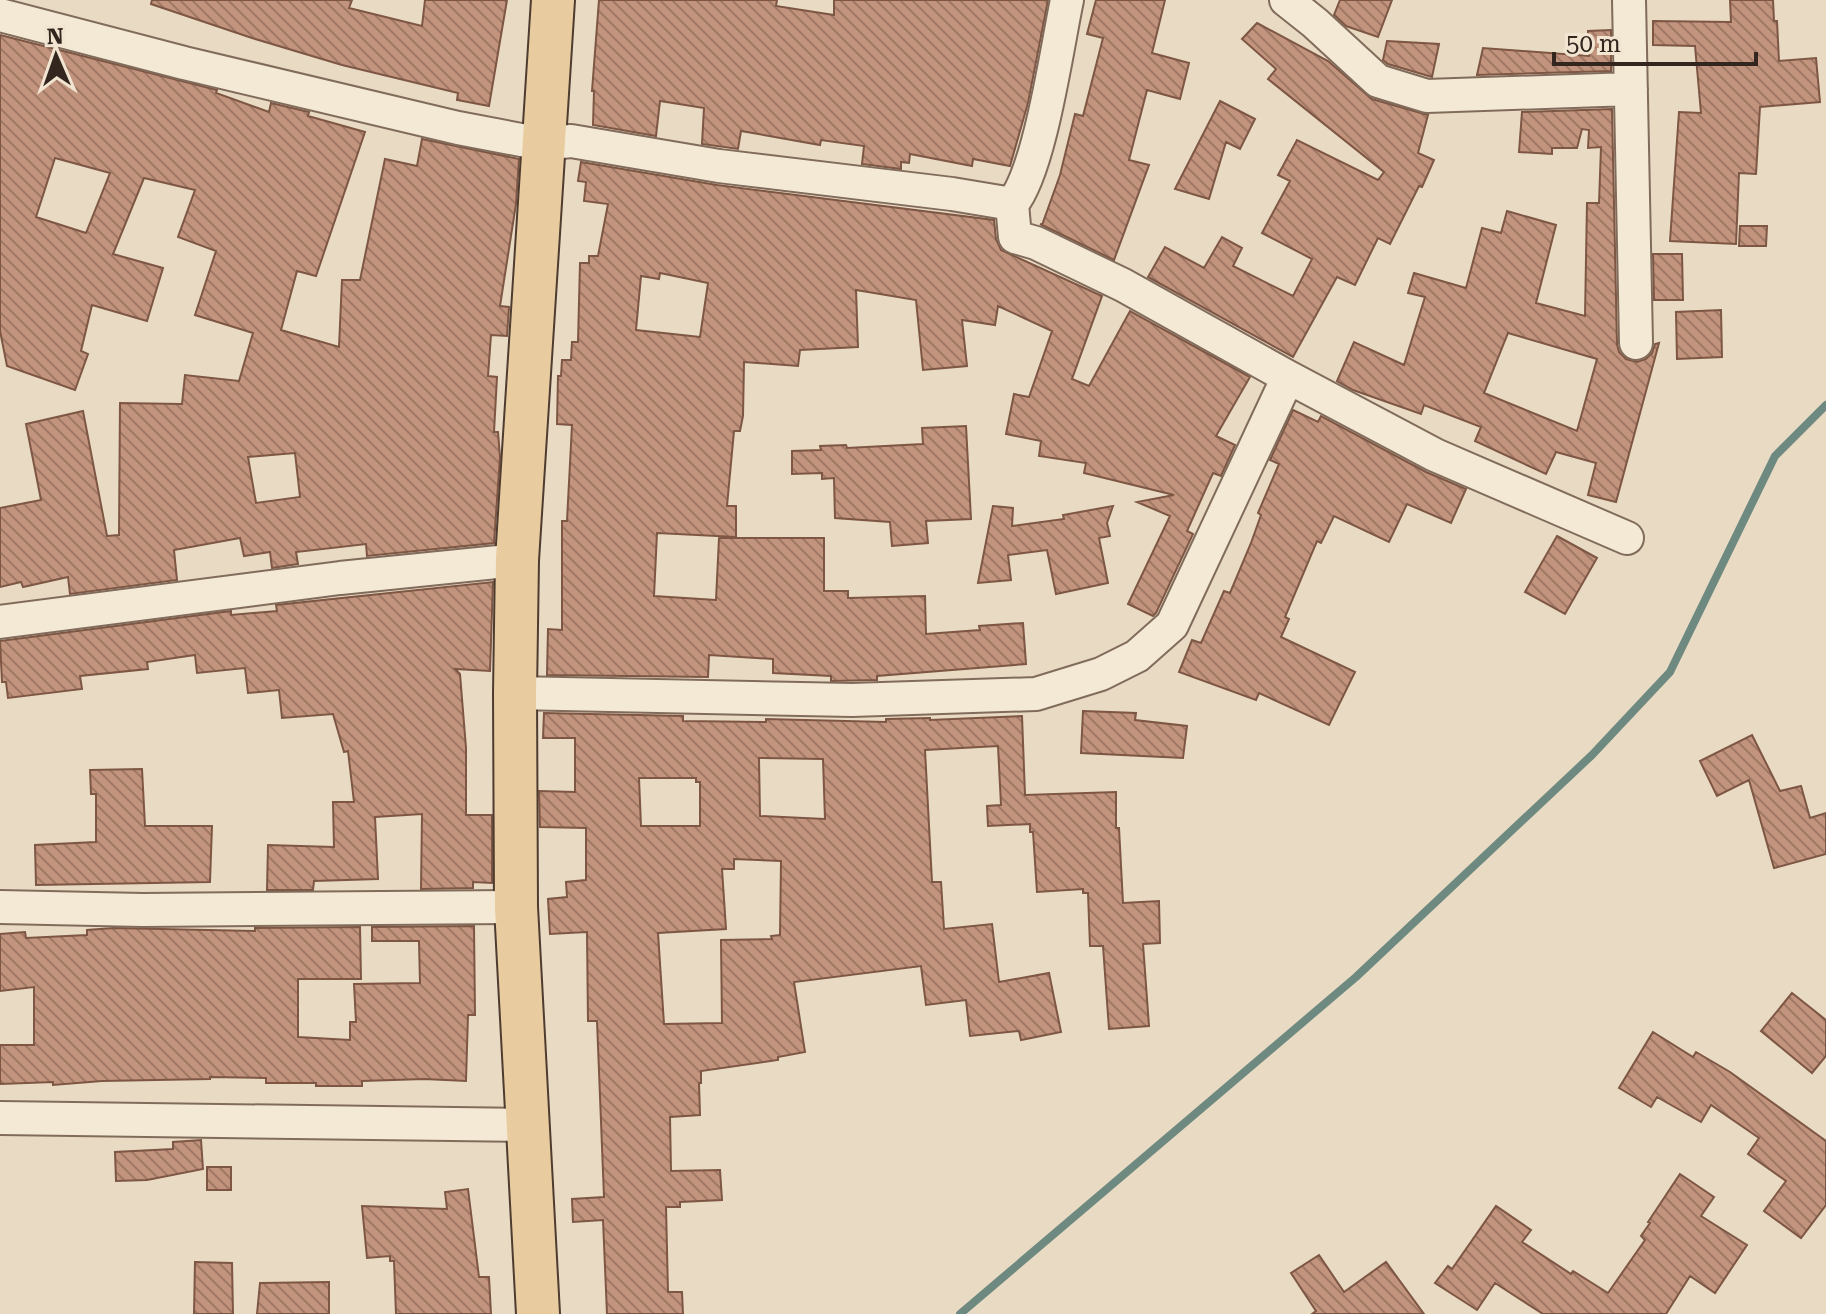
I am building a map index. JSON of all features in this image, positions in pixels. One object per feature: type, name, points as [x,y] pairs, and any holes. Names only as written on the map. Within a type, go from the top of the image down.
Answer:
[{"type":"main road","points":[[538,1314],[516,907],[515,693],[517,560],[553,0]]},
{"type":"street","points":[[1067,0],[1035,150],[1020,195],[1012,204],[1015,237],[1036,243],[1123,285],[1435,455],[1627,538]]},
{"type":"street","points":[[1286,0],[1378,81],[1427,96],[1631,89]]},
{"type":"street","points":[[1629,0],[1636,343]]},
{"type":"street","points":[[0,15],[184,63],[542,144],[571,141],[719,166],[1012,204]]},
{"type":"street","points":[[515,693],[852,700],[1036,694],[1101,674],[1137,656],[1172,625],[1288,377]]},
{"type":"street","points":[[0,622],[340,578],[517,560]]},
{"type":"street","points":[[0,907],[143,910],[516,907]]},
{"type":"street","points":[[0,1118],[527,1125]]},
{"type":"building","points":[[152,0],[352,0],[349,8],[422,26],[425,0],[507,0],[489,106],[457,100],[458,93],[342,65],[252,38],[151,4]]},
{"type":"building","points":[[599,0],[777,0],[776,6],[834,15],[834,0],[1048,0],[1028,103],[1010,166],[973,159],[972,166],[910,154],[909,163],[901,162],[901,169],[862,164],[864,146],[821,140],[820,145],[741,131],[738,149],[702,144],[704,108],[660,101],[656,136],[593,125],[592,91]]},
{"type":"building","points":[[1096,0],[1165,0],[1152,53],[1189,63],[1180,99],[1147,90],[1129,160],[1149,165],[1114,260],[1042,225],[1060,175],[1075,114],[1083,116],[1103,38],[1087,34]]},
{"type":"building","points":[[1340,0],[1392,0],[1378,37],[1346,26],[1334,15]]},
{"type":"building","points":[[1730,0],[1773,0],[1779,61],[1816,58],[1820,102],[1760,107],[1756,174],[1739,173],[1736,244],[1670,241],[1679,112],[1701,113],[1695,46],[1653,45],[1653,21],[1731,22]]},
{"type":"building","points":[[1257,23],[1328,61],[1372,99],[1428,115],[1418,153],[1434,160],[1390,244],[1378,238],[1355,285],[1337,277],[1293,357],[1148,277],[1165,247],[1204,268],[1222,237],[1242,248],[1233,266],[1293,296],[1312,259],[1262,233],[1290,181],[1278,175],[1297,140],[1378,180],[1384,172],[1268,79],[1276,69],[1242,39]]},
{"type":"building","points":[[1611,30],[1611,71],[1477,75],[1483,48],[1589,56],[1588,31]]},
{"type":"building","points":[[0,35],[217,90],[216,93],[269,112],[271,103],[309,112],[308,116],[365,132],[316,276],[297,271],[281,330],[339,347],[342,280],[360,280],[385,159],[417,166],[422,139],[519,159],[516,204],[500,306],[509,307],[507,336],[491,335],[488,376],[497,377],[494,432],[498,432],[500,457],[494,543],[367,556],[366,544],[296,552],[298,564],[272,568],[270,552],[244,556],[240,538],[174,550],[177,580],[70,594],[68,577],[23,587],[21,582],[0,587],[0,508],[41,500],[26,424],[83,411],[107,536],[119,535],[120,403],[182,404],[185,375],[239,381],[253,333],[195,315],[216,251],[178,237],[195,190],[144,178],[113,254],[163,268],[147,321],[92,305],[81,351],[88,354],[75,390],[7,366],[0,331]],"holes":[[[55,158],[110,173],[86,233],[36,217]],[[295,453],[300,497],[256,503],[248,457]]]},
{"type":"building","points":[[1387,41],[1439,44],[1432,77],[1383,60]]},
{"type":"building","points":[[1220,101],[1255,119],[1240,149],[1226,142],[1209,199],[1175,189]]},
{"type":"building","points":[[1612,109],[1617,344],[1619,352],[1626,359],[1637,362],[1646,359],[1655,344],[1659,343],[1616,502],[1588,495],[1596,463],[1556,452],[1546,474],[1475,441],[1481,427],[1424,405],[1421,414],[1353,390],[1337,381],[1354,342],[1404,365],[1425,297],[1408,293],[1414,273],[1466,288],[1482,228],[1501,233],[1507,211],[1556,225],[1536,303],[1585,316],[1587,203],[1599,203],[1601,147],[1588,148],[1589,130],[1582,129],[1577,148],[1552,148],[1552,154],[1519,152],[1522,112]],"holes":[[[1508,333],[1597,359],[1577,431],[1484,393]]]},
{"type":"building","points":[[581,162],[717,185],[994,220],[1001,250],[1102,296],[1072,379],[1089,386],[1130,311],[1250,377],[1216,436],[1235,445],[1221,476],[1213,473],[1187,531],[1193,534],[1156,613],[1153,616],[1128,604],[1170,516],[1137,502],[1174,495],[1084,473],[1086,463],[1039,456],[1041,441],[1006,434],[1014,394],[1029,397],[1052,331],[998,306],[995,325],[962,320],[967,366],[923,370],[916,300],[856,290],[858,347],[800,350],[798,366],[744,362],[743,416],[740,431],[734,431],[727,506],[736,506],[736,537],[657,533],[654,596],[716,600],[719,538],[824,538],[824,591],[848,591],[848,598],[925,596],[926,634],[1023,623],[1026,664],[877,676],[877,680],[831,681],[831,676],[773,673],[773,659],[709,655],[708,677],[547,675],[548,629],[562,630],[562,521],[567,521],[572,425],[557,424],[558,376],[561,376],[562,360],[571,360],[572,342],[578,342],[580,263],[589,263],[589,256],[598,256],[608,204],[584,201],[586,182],[578,181]],"holes":[[[660,273],[708,283],[700,337],[636,330],[641,276],[659,279]]]},
{"type":"building","points":[[1740,226],[1767,226],[1766,246],[1739,246]]},
{"type":"building","points":[[1653,254],[1682,254],[1683,300],[1654,300]]},
{"type":"building","points":[[1721,310],[1722,357],[1677,359],[1676,312]]},
{"type":"building","points":[[1293,410],[1318,422],[1321,416],[1426,472],[1466,489],[1451,523],[1407,504],[1389,542],[1334,516],[1321,543],[1317,541],[1285,617],[1289,619],[1281,637],[1355,672],[1329,725],[1259,693],[1256,700],[1179,672],[1192,640],[1201,643],[1224,591],[1230,593],[1279,464],[1270,460]]},
{"type":"building","points":[[966,426],[971,519],[926,521],[928,543],[892,546],[890,522],[835,518],[834,478],[822,479],[822,473],[792,474],[792,451],[821,450],[820,446],[846,445],[847,448],[923,444],[922,428]]},
{"type":"building","points":[[993,506],[1013,508],[1012,526],[1064,519],[1063,515],[1113,506],[1107,523],[1110,536],[1099,538],[1108,583],[1056,594],[1047,550],[1008,555],[1011,580],[978,583]]},
{"type":"building","points":[[1557,536],[1597,558],[1565,614],[1525,592]]},
{"type":"building","points":[[493,582],[490,671],[455,669],[460,674],[466,748],[466,815],[492,815],[492,883],[473,882],[473,888],[421,889],[422,814],[375,817],[378,879],[314,881],[313,890],[267,890],[268,845],[334,847],[333,802],[354,802],[348,751],[344,752],[333,714],[282,718],[279,690],[248,693],[245,668],[197,673],[195,655],[147,662],[148,669],[80,676],[82,689],[8,698],[6,682],[2,682],[0,641],[231,611],[231,615],[277,611],[276,605]]},
{"type":"building","points":[[1083,711],[1136,713],[1135,720],[1187,726],[1183,758],[1081,753]]},
{"type":"building","points":[[544,713],[683,716],[683,721],[766,722],[766,719],[886,722],[886,719],[1022,716],[1025,795],[1116,792],[1123,903],[1159,901],[1160,943],[1143,944],[1149,1026],[1109,1029],[1103,946],[1090,946],[1088,893],[1083,893],[1083,889],[1037,892],[1030,824],[988,826],[987,806],[1001,805],[998,746],[925,750],[932,882],[941,882],[944,929],[992,924],[999,982],[1049,973],[1061,1032],[1021,1040],[1019,1031],[970,1036],[966,1000],[926,1005],[921,966],[794,982],[805,1052],[778,1057],[778,1060],[701,1071],[700,1115],[670,1117],[671,1171],[720,1170],[722,1200],[680,1202],[680,1207],[666,1207],[668,1292],[682,1292],[683,1314],[607,1314],[603,1220],[573,1222],[572,1199],[604,1197],[597,1021],[588,1021],[587,932],[550,934],[548,899],[567,897],[566,882],[586,880],[586,828],[540,827],[539,791],[575,792],[575,738],[543,738]],"holes":[[[759,758],[823,759],[825,819],[760,816]],[[639,778],[696,778],[696,782],[700,782],[700,826],[641,826]],[[734,859],[781,861],[780,935],[771,936],[772,939],[721,940],[722,1023],[664,1024],[658,933],[726,929],[722,869],[734,869]]]},
{"type":"building","points":[[1752,735],[1780,791],[1801,786],[1810,818],[1826,813],[1826,854],[1774,868],[1749,780],[1717,796],[1700,761]]},
{"type":"building","points":[[142,769],[145,826],[212,826],[210,882],[36,885],[35,845],[96,842],[96,794],[91,794],[90,770]]},
{"type":"building","points":[[474,926],[475,1015],[468,1015],[466,1081],[362,1081],[362,1086],[316,1086],[316,1083],[266,1083],[266,1078],[210,1077],[53,1085],[53,1082],[0,1084],[0,1045],[34,1045],[34,987],[0,991],[0,934],[25,932],[26,938],[87,935],[87,930],[114,928],[255,931],[255,928],[360,927],[361,979],[298,979],[298,1037],[350,1040],[350,1022],[356,1022],[354,984],[420,983],[419,941],[372,941],[372,927]]},
{"type":"building","points":[[1792,993],[1826,1020],[1826,1056],[1812,1073],[1761,1031]]},
{"type":"building","points":[[1653,1032],[1693,1057],[1696,1052],[1730,1072],[1826,1141],[1826,1205],[1801,1238],[1764,1211],[1786,1181],[1748,1154],[1759,1138],[1711,1105],[1701,1122],[1657,1097],[1651,1107],[1619,1088]]},
{"type":"building","points":[[201,1140],[203,1169],[147,1180],[116,1181],[115,1152],[173,1149],[173,1142]]},
{"type":"building","points":[[207,1167],[231,1167],[231,1190],[207,1190]]},
{"type":"building","points":[[1680,1174],[1714,1197],[1701,1216],[1747,1245],[1715,1293],[1690,1276],[1666,1314],[1543,1314],[1495,1283],[1477,1310],[1435,1283],[1448,1266],[1452,1269],[1496,1206],[1531,1230],[1522,1242],[1571,1274],[1573,1271],[1608,1293],[1645,1240],[1641,1236],[1648,1222]]},
{"type":"building","points":[[468,1189],[479,1277],[489,1277],[491,1314],[396,1314],[394,1261],[390,1261],[390,1256],[367,1258],[362,1206],[447,1209],[445,1192]]},
{"type":"building","points":[[1319,1255],[1344,1292],[1386,1262],[1424,1314],[1312,1314],[1316,1311],[1291,1273]]},
{"type":"building","points":[[195,1262],[232,1263],[233,1314],[194,1314]]},
{"type":"building","points":[[329,1282],[329,1314],[257,1314],[260,1283]]},
{"type":"waterway","points":[[960,1314],[1356,977],[1592,755],[1670,672],[1775,456],[1826,405]]}]
